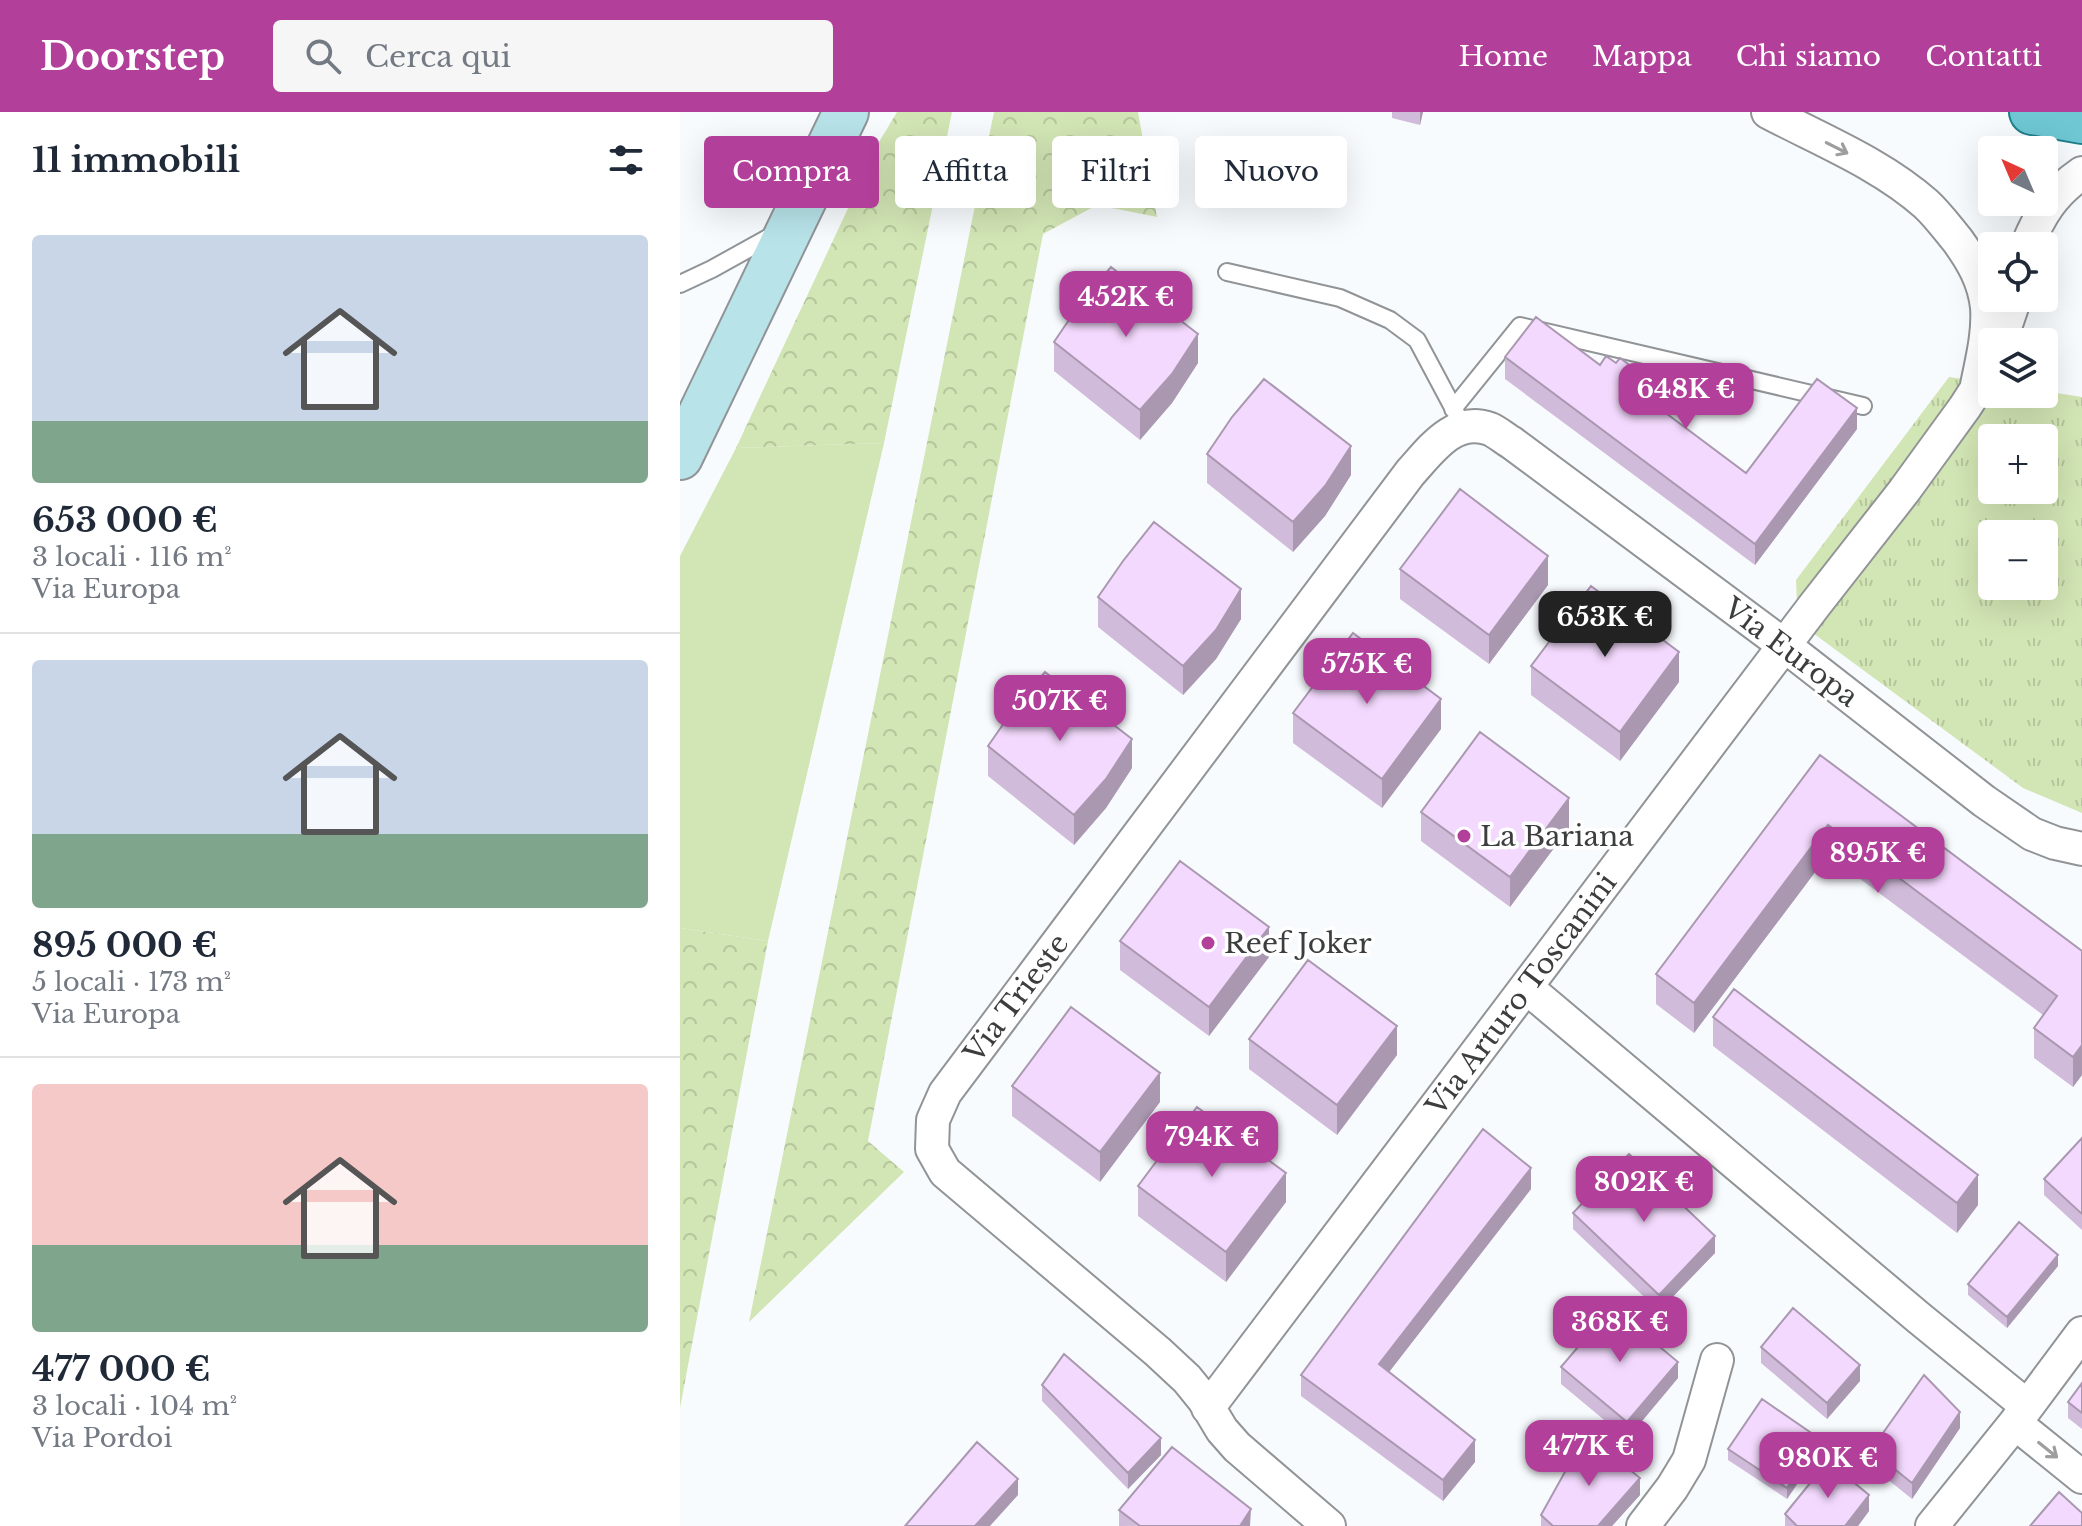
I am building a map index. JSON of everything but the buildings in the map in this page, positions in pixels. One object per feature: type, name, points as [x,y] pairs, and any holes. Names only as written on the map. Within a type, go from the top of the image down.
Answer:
[{"type":"main road","points":[[2032,112],[2082,121]]},
{"type":"main road","points":[[680,457],[847,114]]},
{"type":"street","name":"Via Arturo Toscanini","points":[[1768,112],[1870,165],[1928,205],[1973,262],[1981,280],[1987,308],[1986,328]]},
{"type":"street","points":[[2033,232],[2044,210],[2082,173]]},
{"type":"street","name":"Via Arturo Toscanini","points":[[1208,1408],[1912,479],[1978,386]]},
{"type":"street","name":"Via Europa","points":[[1458,418],[1488,428],[1512,443],[1785,646],[1984,801],[2032,834],[2082,849]]},
{"type":"street","name":"Via Trieste","points":[[1329,1526],[1237,1447],[1187,1379],[1158,1352],[945,1172],[932,1149],[933,1120],[945,1093],[1410,473],[1458,418]]},
{"type":"street","points":[[1526,987],[1907,1308],[2082,1477]]},
{"type":"street","points":[[1932,1526],[2082,1333]]},
{"type":"street","points":[[1643,1526],[1689,1460],[1717,1360]]},
{"type":"lane","points":[[680,284],[793,223]]},
{"type":"lane","points":[[1227,272],[1340,298],[1390,320],[1417,340],[1458,418],[1520,326],[1863,406]]},
{"type":"green space","points":[[897,112],[952,112],[947,136],[895,136],[895,208],[932,208],[884,443],[736,448],[848,208],[879,208],[879,142]]},
{"type":"green space","points":[[994,112],[1138,112],[1142,136],[1052,136],[1052,208],[1091,208],[1043,234],[868,1141],[904,1172],[749,1322],[975,208],[1036,208],[1036,136],[989,136]]},
{"type":"green space","points":[[1112,208],[1155,208],[1157,217]]},
{"type":"green space","points":[[1949,377],[1978,381],[1978,408],[2058,408],[2058,393],[2082,397],[2082,813],[2023,788],[1798,622],[1796,580]]},
{"type":"green space","points":[[884,443],[768,941],[680,928],[680,556],[736,448]]},
{"type":"green space","points":[[680,928],[768,941],[680,1408]]},
{"type":"place","name":"La Bariana","points":[[1464,836]]},
{"type":"place","name":"Reef Joker","points":[[1208,943]]}]
